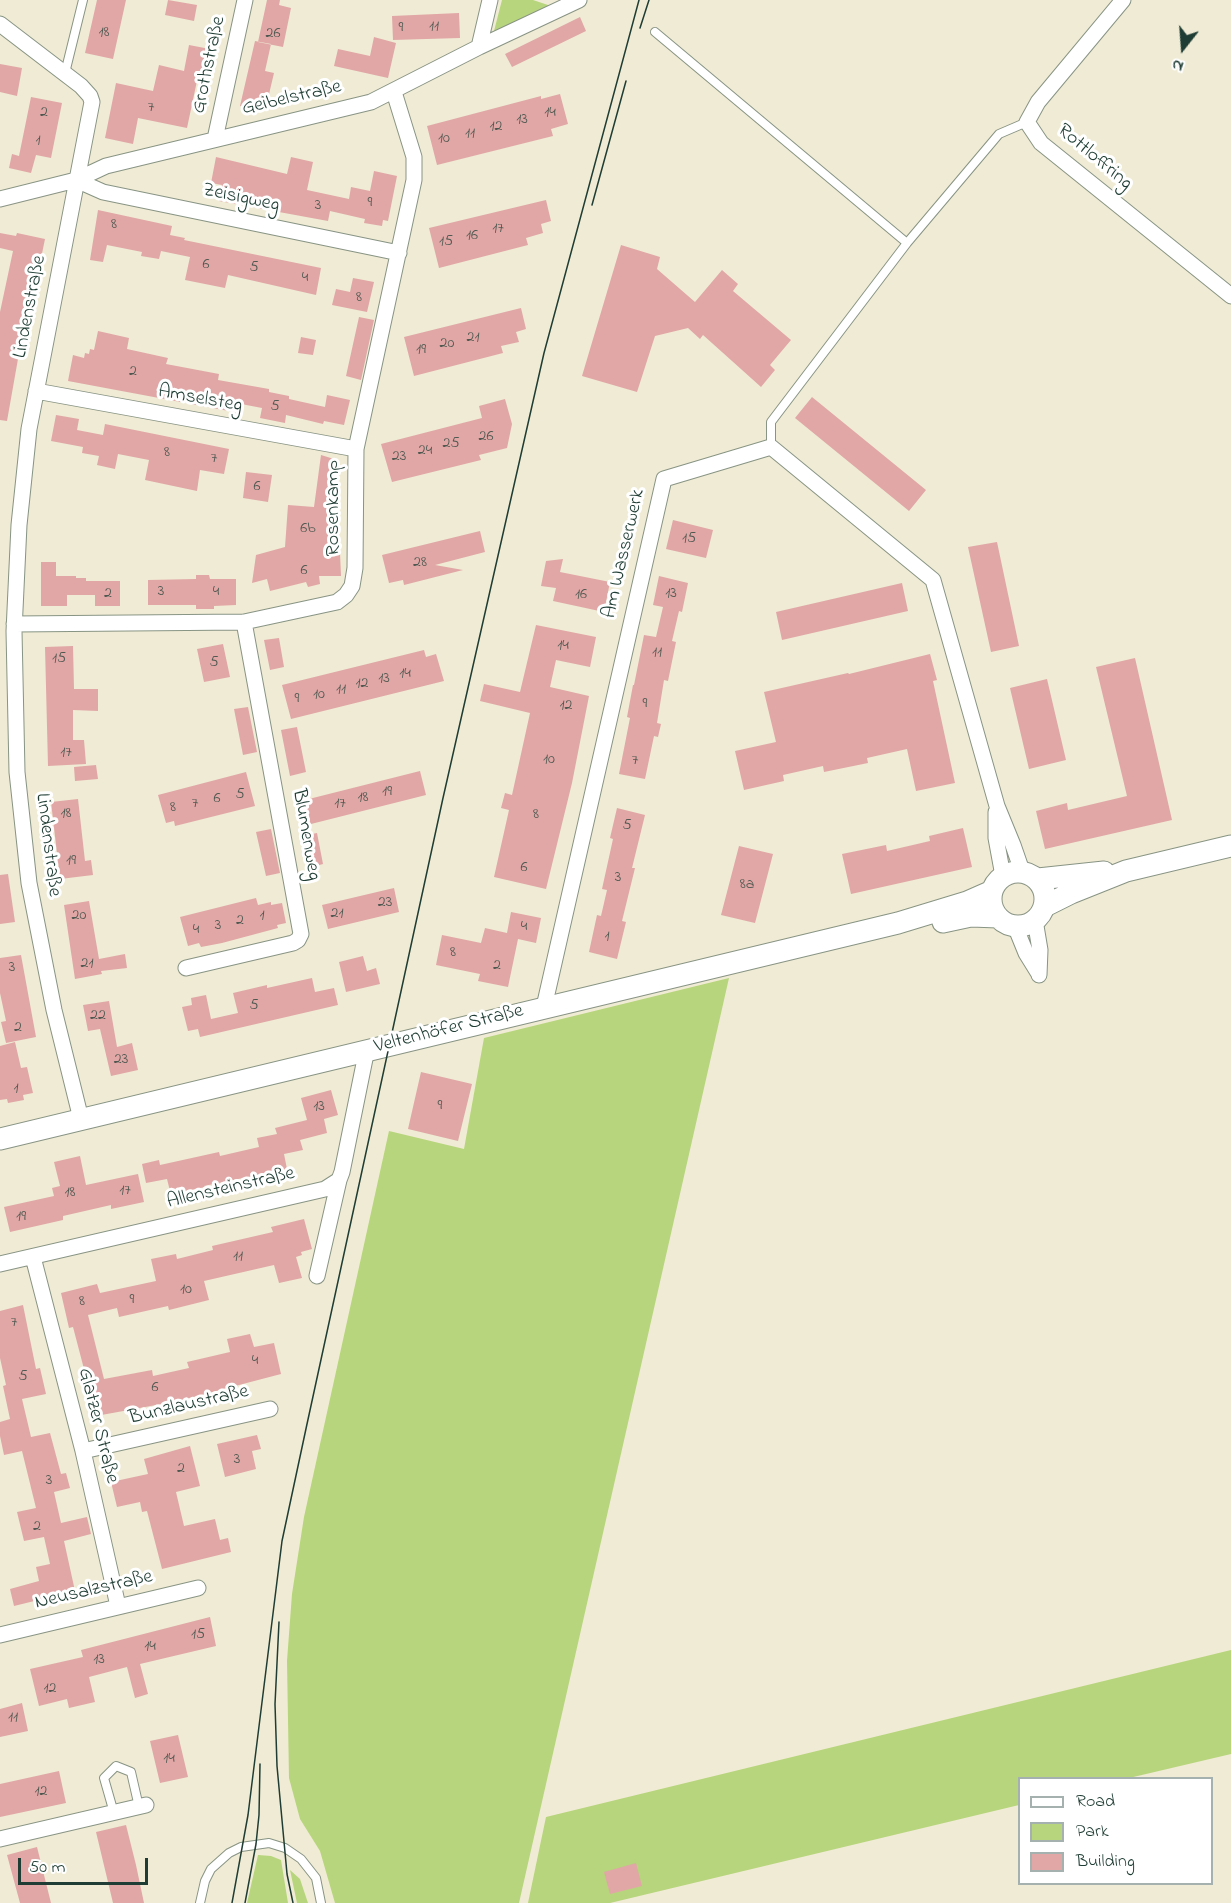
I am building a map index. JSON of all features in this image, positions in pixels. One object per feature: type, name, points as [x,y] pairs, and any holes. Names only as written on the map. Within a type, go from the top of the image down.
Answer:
[{"type":"street","name":"Grothstraße","points":[[215,139],[245,0]]},
{"type":"street","points":[[479,47],[490,0]]},
{"type":"street","name":"Geibelstraße","points":[[0,199],[76,180],[106,166],[371,102],[479,47],[579,0]]},
{"type":"street","name":"Rottloffring","points":[[1123,0],[1038,102],[1027,122],[1041,144],[1231,296]]},
{"type":"street","points":[[0,24],[65,73]]},
{"type":"street","name":"Lindenstraße","points":[[65,73],[81,86],[92,102],[36,391],[24,468],[10,629],[15,753],[29,883],[54,1010],[81,1119]]},
{"type":"street","name":"Rosenkamp","points":[[10,629],[244,622],[337,602],[346,595],[352,586],[355,568],[356,449],[399,253],[415,168],[414,157],[394,92]]},
{"type":"street","name":"Zeisigweg","points":[[76,180],[103,192],[399,253]]},
{"type":"street","name":"Amselsteg","points":[[36,391],[356,449]]},
{"type":"street","points":[[771,447],[933,580],[997,806],[1014,845],[1014,879],[991,900],[993,910],[1023,917],[1046,896],[1043,887],[1014,879]]},
{"type":"street","name":"Am Wasserwerk","points":[[544,1007],[663,479],[771,447]]},
{"type":"street","name":"Blumenweg","points":[[186,968],[293,943],[301,934],[244,622]]},
{"type":"street","name":"Veltenhöfer Straße","points":[[898,923],[948,922],[971,916],[1023,917],[1071,893],[1126,871],[1231,846]]},
{"type":"street","name":"Veltenhöfer Straße","points":[[0,1139],[898,923],[967,902],[1014,879],[1126,871]]},
{"type":"street","points":[[317,1276],[367,1049]]},
{"type":"street","name":"Allensteinstraße","points":[[0,1264],[325,1189],[339,1180]]},
{"type":"street","name":"Glatzer Straße","points":[[33,1257],[83,1451],[118,1606]]},
{"type":"street","name":"Bunzlaustraße","points":[[83,1451],[270,1409]]},
{"type":"street","name":"Neusalzstraße","points":[[0,1635],[198,1588]]},
{"type":"street","points":[[0,1839],[143,1806]]},
{"type":"lane","points":[[65,73],[83,0]]},
{"type":"lane","points":[[655,32],[908,243]]},
{"type":"lane","points":[[771,447],[771,422],[908,243],[999,134],[1027,122]]},
{"type":"lane","points":[[114,1813],[104,1778],[116,1766],[131,1772],[143,1806]]},
{"type":"lane","points":[[200,1903],[211,1869],[229,1852],[242,1847],[269,1843],[285,1848],[301,1858],[315,1878],[321,1903]]},
{"type":"green space","points":[[502,0],[533,0],[551,6],[493,35]]},
{"type":"green space","points":[[729,978],[519,1903],[335,1903],[320,1851],[300,1819],[289,1778],[287,1661],[292,1594],[304,1517],[389,1131],[464,1149],[484,1038]]},
{"type":"green space","points":[[1231,1650],[1231,1754],[1133,1777],[1018,1777],[1018,1805],[610,1903],[528,1903],[546,1817]]},
{"type":"green space","points":[[258,1855],[281,1860],[288,1903],[247,1903]]},
{"type":"green space","points":[[290,1870],[300,1879],[308,1903],[297,1903]]},
{"type":"building","points":[[97,0],[126,0],[113,59],[85,53]]},
{"type":"building","points":[[168,0],[197,5],[194,21],[165,15]]},
{"type":"building","points":[[267,0],[280,0],[279,5],[291,8],[283,47],[258,42]]},
{"type":"building","points":[[459,13],[460,38],[393,40],[392,16]]},
{"type":"building","points":[[580,17],[586,31],[512,67],[505,54]]},
{"type":"building","points":[[374,37],[396,43],[388,78],[334,66],[338,49],[370,56]]},
{"type":"building","points":[[255,41],[271,44],[265,71],[274,73],[265,111],[240,106]]},
{"type":"building","points":[[189,45],[215,50],[209,78],[198,76],[187,128],[138,118],[133,144],[105,138],[116,83],[153,91],[159,65],[184,71]]},
{"type":"building","points":[[0,64],[22,68],[17,96],[0,92]]},
{"type":"building","points":[[560,94],[568,124],[551,129],[553,136],[437,165],[427,126],[541,96],[541,99]]},
{"type":"building","points":[[31,97],[62,103],[51,158],[36,155],[31,173],[9,168],[12,154],[19,156]]},
{"type":"building","points":[[216,157],[287,174],[291,157],[313,162],[307,190],[349,199],[351,187],[370,191],[374,171],[397,176],[388,221],[383,220],[382,226],[364,223],[365,219],[330,211],[328,221],[219,201],[222,185],[211,183]]},
{"type":"building","points":[[546,200],[551,221],[541,224],[543,233],[526,238],[528,245],[439,268],[429,228]]},
{"type":"building","points":[[98,210],[172,226],[170,235],[185,238],[184,240],[321,268],[316,295],[228,275],[225,288],[185,280],[190,257],[161,251],[159,259],[141,256],[142,252],[107,245],[103,262],[90,260]]},
{"type":"building","points":[[0,233],[16,236],[17,233],[45,239],[27,326],[24,325],[7,421],[0,420],[0,312],[13,251],[0,248]]},
{"type":"building","points":[[621,245],[660,257],[657,269],[695,302],[722,270],[738,284],[733,291],[791,340],[770,365],[775,370],[761,387],[703,335],[700,339],[688,328],[655,336],[637,392],[582,376]]},
{"type":"building","points":[[353,278],[374,282],[367,312],[332,305],[336,289],[350,292]]},
{"type":"building","points":[[521,308],[526,329],[516,332],[519,342],[501,346],[503,353],[414,376],[404,337]]},
{"type":"building","points":[[359,317],[374,320],[361,380],[346,376]]},
{"type":"building","points":[[98,331],[129,338],[127,349],[168,358],[166,364],[219,374],[218,380],[269,389],[269,392],[289,396],[289,399],[325,407],[327,395],[350,400],[344,425],[324,421],[323,424],[286,415],[285,423],[260,418],[262,408],[236,403],[234,412],[68,381],[73,355],[84,358],[85,353],[89,354],[90,349],[94,350]]},
{"type":"building","points":[[301,337],[316,340],[313,355],[298,353]]},
{"type":"building","points":[[812,397],[926,490],[909,511],[795,418]]},
{"type":"building","points":[[505,399],[512,424],[507,448],[479,455],[481,460],[392,482],[381,444],[482,418],[479,406]]},
{"type":"building","points":[[56,415],[79,419],[77,430],[103,435],[105,424],[229,449],[224,474],[200,470],[197,491],[145,480],[149,460],[118,454],[115,469],[97,465],[99,456],[82,453],[83,447],[51,441]]},
{"type":"building","points":[[321,455],[334,459],[328,520],[331,520],[328,554],[340,553],[341,576],[319,576],[320,584],[308,587],[306,582],[270,591],[267,579],[252,583],[256,555],[285,547],[288,505],[314,507]]},
{"type":"building","points":[[246,472],[272,475],[268,502],[243,498]]},
{"type":"building","points":[[673,520],[713,530],[706,558],[666,549]]},
{"type":"building","points":[[480,531],[485,552],[435,565],[463,570],[404,585],[403,580],[389,583],[382,555]]},
{"type":"building","points":[[997,542],[1019,646],[991,652],[968,547]]},
{"type":"building","points":[[563,559],[560,572],[610,582],[604,612],[553,601],[556,588],[541,586],[546,561]]},
{"type":"building","points":[[41,562],[56,562],[56,576],[76,576],[76,578],[86,578],[86,581],[120,581],[120,606],[95,606],[95,595],[67,595],[67,606],[41,606]]},
{"type":"building","points":[[196,575],[209,575],[210,579],[236,579],[236,605],[196,609],[196,605],[148,605],[148,580],[196,579]]},
{"type":"building","points":[[659,576],[688,583],[682,612],[679,611],[672,641],[676,642],[668,681],[664,680],[657,723],[661,724],[658,737],[654,736],[645,779],[619,774],[630,718],[627,717],[644,635],[656,637],[663,607],[653,605]]},
{"type":"building","points":[[902,583],[908,611],[782,640],[776,612]]},
{"type":"building","points":[[536,625],[596,637],[590,667],[556,660],[550,687],[589,696],[572,783],[546,889],[494,877],[509,810],[501,808],[505,793],[512,795],[530,713],[480,701],[484,684],[520,692]]},
{"type":"building","points":[[279,638],[284,667],[270,670],[264,640]]},
{"type":"building","points":[[223,644],[230,677],[204,682],[197,649]]},
{"type":"building","points":[[73,646],[74,689],[98,689],[98,711],[73,710],[73,740],[84,740],[86,764],[48,766],[45,647]]},
{"type":"building","points":[[424,650],[426,657],[436,654],[444,681],[291,719],[282,685]]},
{"type":"building","points":[[930,654],[937,680],[933,681],[955,783],[916,791],[907,749],[867,758],[868,763],[824,772],[823,766],[783,775],[784,781],[744,790],[735,751],[776,742],[764,692]]},
{"type":"building","points":[[1135,658],[1172,820],[1045,849],[1036,811],[1067,803],[1068,810],[1127,796],[1096,667]]},
{"type":"building","points":[[1047,679],[1066,760],[1029,769],[1010,688]]},
{"type":"building","points":[[248,707],[257,752],[243,755],[234,709]]},
{"type":"building","points":[[297,727],[306,772],[290,776],[281,730]]},
{"type":"building","points":[[96,765],[98,779],[75,781],[74,767]]},
{"type":"building","points":[[420,771],[426,795],[307,825],[301,801]]},
{"type":"building","points":[[246,772],[255,806],[175,826],[174,821],[166,823],[158,795]]},
{"type":"building","points":[[78,799],[85,861],[91,860],[93,875],[60,879],[51,802]]},
{"type":"building","points":[[617,808],[645,815],[632,868],[635,868],[622,921],[626,922],[617,959],[589,952],[597,915],[601,916],[607,890],[602,889]]},
{"type":"building","points":[[963,828],[972,867],[851,894],[842,854],[886,845],[887,851],[930,841],[929,836]]},
{"type":"building","points":[[271,829],[280,873],[266,876],[256,832]]},
{"type":"building","points":[[317,833],[323,864],[308,868],[302,836]]},
{"type":"building","points":[[739,846],[773,854],[755,923],[721,915]]},
{"type":"building","points":[[8,874],[15,922],[0,924],[0,875]]},
{"type":"building","points":[[394,888],[399,912],[328,929],[322,905]]},
{"type":"building","points":[[256,898],[258,905],[271,902],[271,905],[282,903],[286,923],[277,925],[278,928],[222,943],[201,947],[199,943],[188,946],[180,917]]},
{"type":"building","points":[[89,901],[99,959],[125,954],[127,968],[101,971],[102,974],[75,979],[64,905]]},
{"type":"building","points":[[511,912],[541,918],[536,943],[518,939],[508,987],[478,981],[480,974],[436,965],[442,935],[481,943],[485,928],[507,933]]},
{"type":"building","points":[[21,955],[36,1037],[6,1043],[1,1022],[6,1021],[0,993],[0,958]]},
{"type":"building","points":[[363,956],[367,971],[376,968],[380,984],[346,992],[339,962]]},
{"type":"building","points":[[312,978],[315,992],[334,988],[338,1005],[200,1037],[198,1029],[188,1031],[182,1007],[192,1005],[191,998],[206,995],[211,1019],[238,1013],[233,993]]},
{"type":"building","points":[[109,1001],[117,1047],[132,1043],[138,1070],[111,1076],[100,1029],[88,1031],[83,1005]]},
{"type":"building","points":[[15,1042],[21,1068],[27,1067],[33,1093],[23,1095],[24,1100],[8,1103],[7,1099],[0,1100],[0,1046]]},
{"type":"building","points":[[421,1072],[472,1084],[458,1141],[408,1129]]},
{"type":"building","points":[[331,1090],[338,1115],[324,1119],[327,1133],[300,1140],[303,1150],[284,1154],[287,1169],[171,1195],[167,1179],[146,1183],[142,1164],[159,1160],[160,1165],[219,1152],[220,1156],[259,1147],[257,1138],[277,1134],[275,1128],[307,1120],[301,1098]]},
{"type":"building","points":[[80,1156],[86,1185],[138,1174],[144,1202],[111,1209],[111,1205],[63,1216],[63,1220],[10,1232],[4,1207],[54,1196],[52,1188],[60,1186],[54,1162]]},
{"type":"building","points":[[304,1219],[312,1249],[301,1252],[302,1255],[296,1257],[302,1278],[279,1283],[274,1265],[204,1281],[209,1300],[169,1310],[168,1306],[119,1317],[117,1308],[88,1315],[104,1379],[152,1370],[153,1376],[189,1368],[187,1362],[230,1352],[227,1339],[250,1334],[254,1347],[274,1343],[281,1374],[178,1401],[96,1416],[86,1369],[84,1369],[73,1327],[69,1328],[61,1293],[97,1284],[100,1293],[156,1281],[151,1259],[176,1254],[177,1259],[213,1250],[212,1246],[273,1232],[271,1227]]},
{"type":"building","points":[[23,1305],[36,1369],[40,1368],[46,1394],[22,1399],[31,1437],[50,1433],[61,1474],[66,1473],[70,1488],[54,1492],[61,1523],[87,1517],[91,1534],[64,1541],[75,1591],[14,1606],[10,1589],[39,1581],[36,1567],[50,1564],[44,1537],[24,1541],[17,1512],[36,1508],[22,1451],[4,1455],[0,1436],[0,1422],[10,1419],[0,1358],[0,1311]]},
{"type":"building","points":[[257,1435],[261,1449],[252,1451],[256,1469],[225,1477],[217,1444]]},
{"type":"building","points":[[190,1446],[200,1486],[176,1492],[184,1526],[215,1519],[220,1540],[228,1538],[231,1552],[162,1569],[147,1511],[142,1512],[140,1502],[117,1507],[111,1482],[148,1474],[144,1459]]},
{"type":"building","points":[[210,1617],[216,1646],[140,1664],[148,1694],[135,1698],[127,1667],[89,1677],[95,1702],[69,1708],[67,1699],[39,1706],[30,1669],[83,1657],[81,1650]]},
{"type":"building","points":[[22,1703],[28,1731],[0,1737],[0,1709]]},
{"type":"building","points":[[178,1735],[188,1777],[160,1783],[150,1741]]},
{"type":"building","points":[[59,1771],[66,1803],[0,1817],[0,1784]]},
{"type":"building","points":[[126,1825],[144,1903],[113,1903],[96,1832]]},
{"type":"building","points":[[37,1847],[51,1903],[20,1903],[7,1855]]},
{"type":"building","points":[[636,1863],[642,1886],[610,1894],[604,1872]]},
{"type":"tram line","points":[[232,1903],[248,1815],[282,1541],[307,1424],[443,798],[544,353],[639,0]]},
{"type":"tram line","points":[[640,28],[649,0]]},
{"type":"tram line","points":[[592,205],[626,81]]},
{"type":"tram line","points":[[279,1622],[275,1704],[277,1766],[287,1874],[293,1903]]},
{"type":"tram line","points":[[245,1903],[256,1844],[260,1764]]}]
